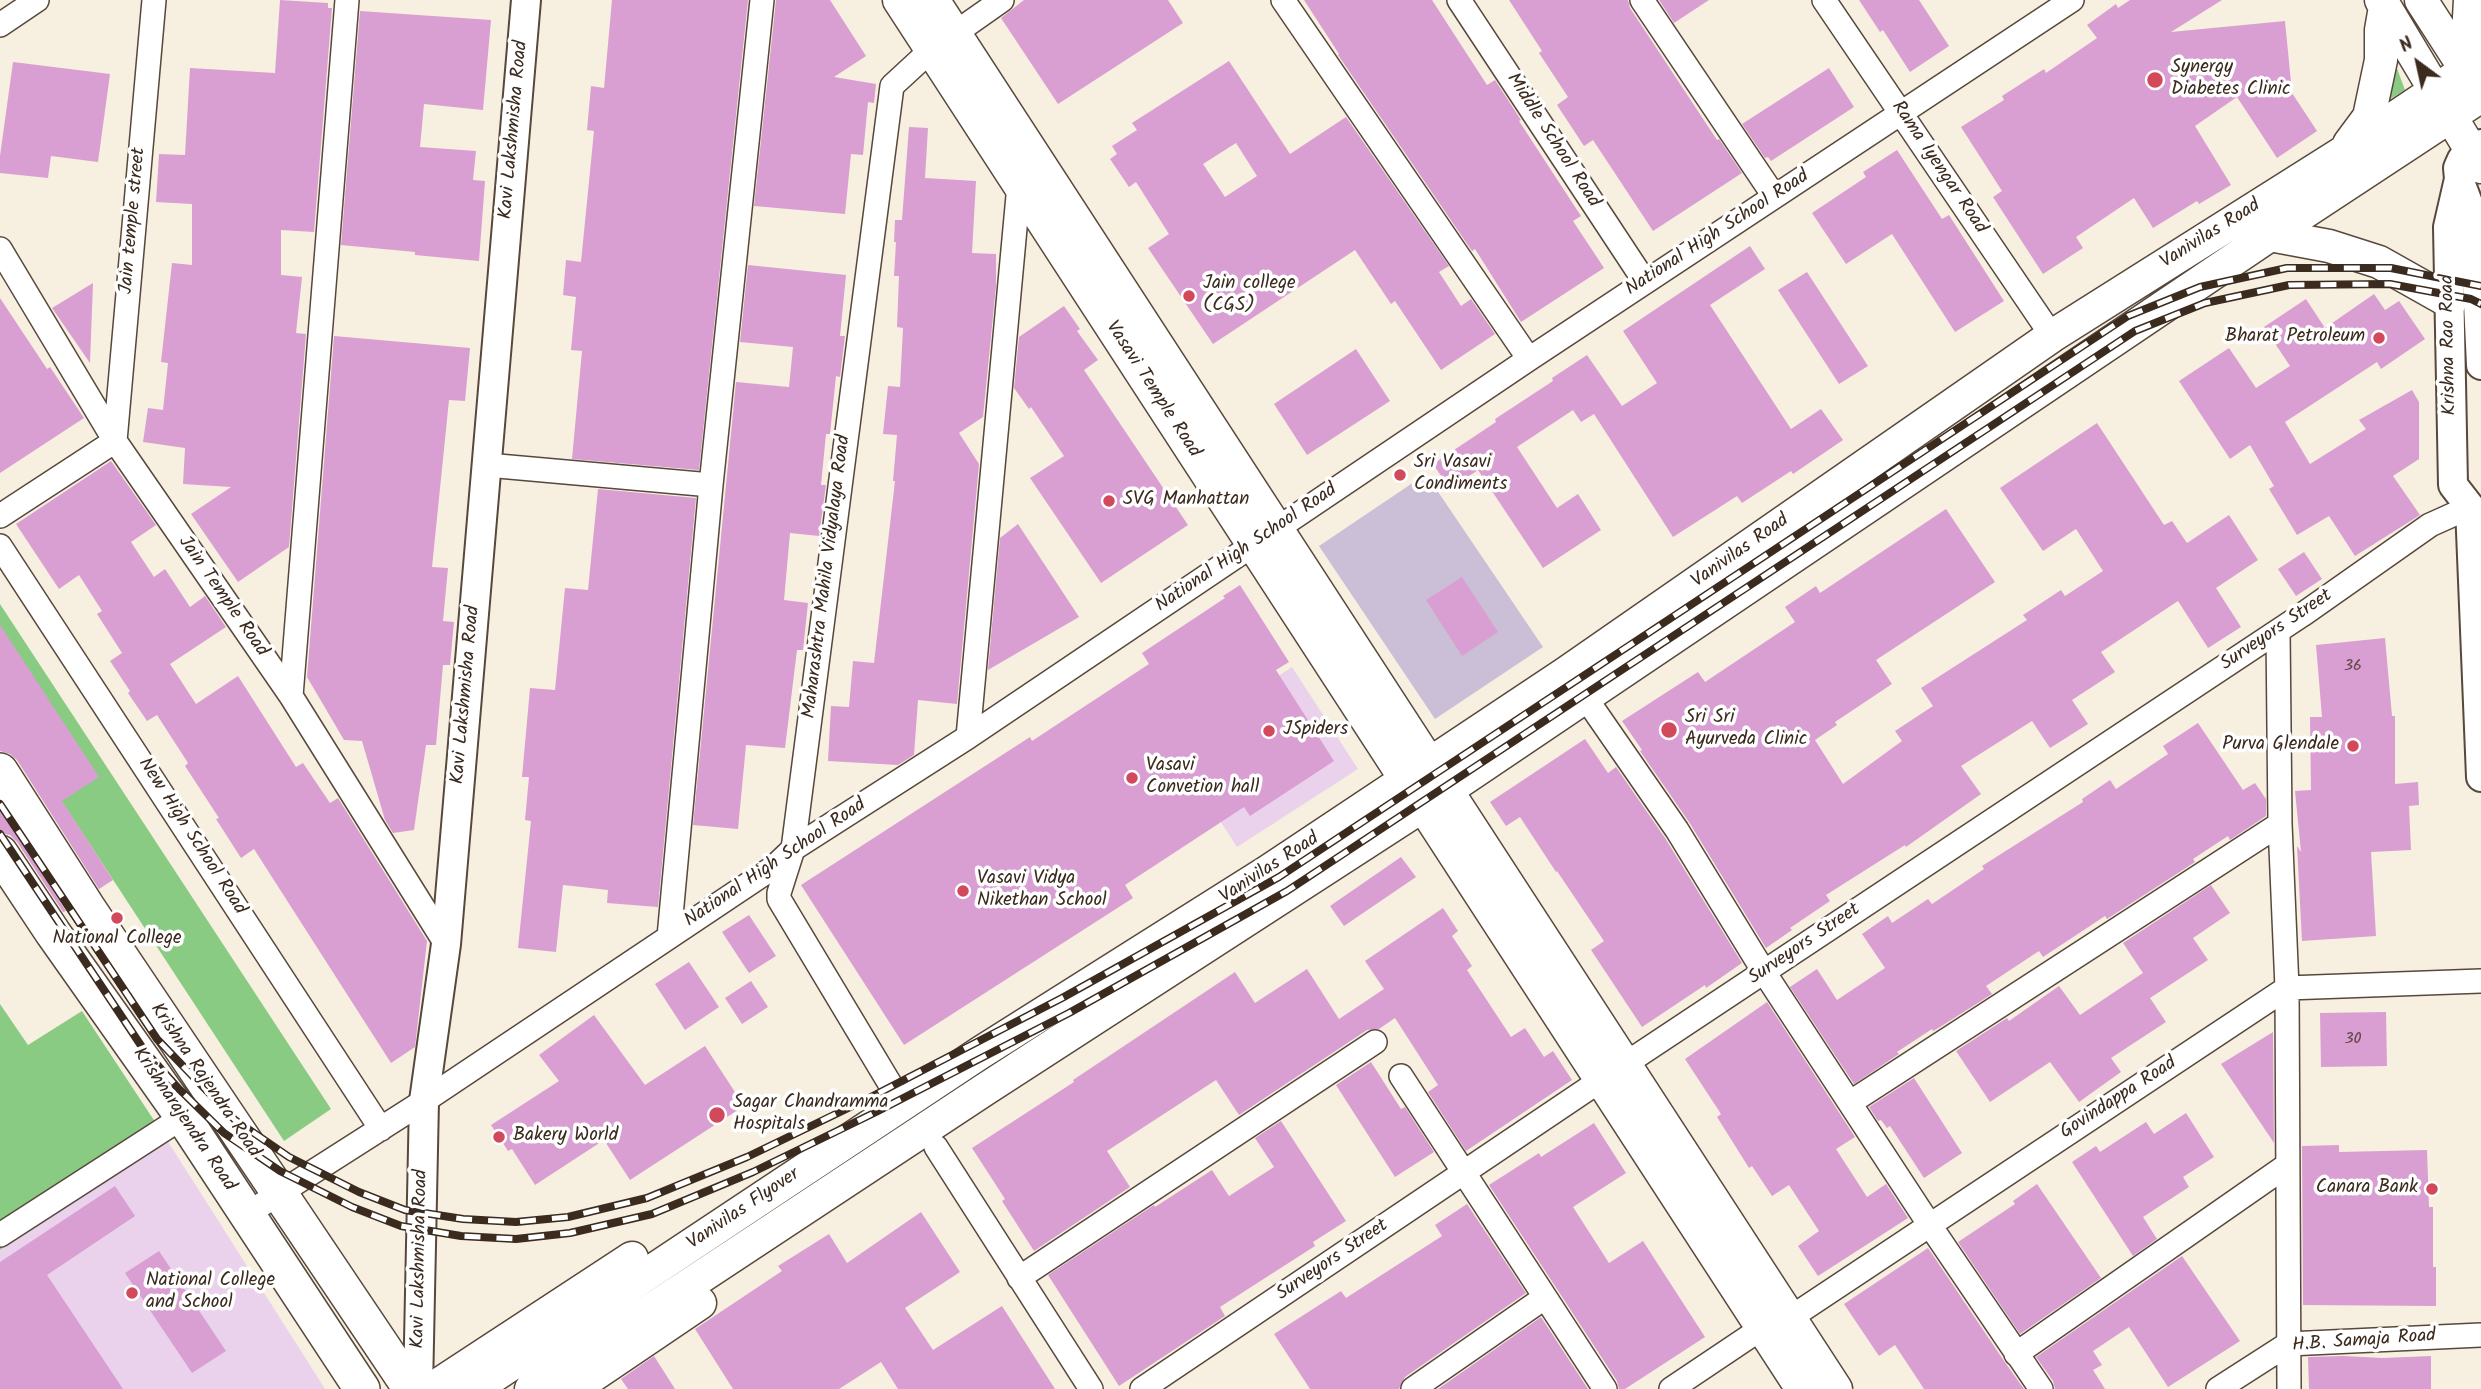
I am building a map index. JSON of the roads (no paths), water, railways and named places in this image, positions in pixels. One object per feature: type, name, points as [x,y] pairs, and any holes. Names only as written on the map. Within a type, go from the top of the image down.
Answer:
[{"type":"main road","name":"Vasavi Temple Road","points":[[899,0],[943,41],[1776,1323]]},
{"type":"main road","name":"Vasavi Temple Road","points":[[933,0],[943,41],[1019,185],[1123,318]]},
{"type":"main road","points":[[2421,0],[2476,84]]},
{"type":"main road","points":[[2383,3],[2473,160]]},
{"type":"main road","points":[[2342,153],[2369,117],[2381,60],[2383,3]]},
{"type":"main road","points":[[2473,8],[2476,84]]},
{"type":"main road","name":"Vanivilas Road","points":[[1014,1033],[1267,872],[1566,673],[2052,336],[2342,153],[2442,104],[2476,84]]},
{"type":"main road","name":"Vanivilas Road","points":[[1044,1051],[1435,798],[2270,236],[2442,104]]},
{"type":"main road","points":[[2270,236],[2329,246],[2379,262],[2450,302]]},
{"type":"main road","name":"Krishna Rajendra Road","points":[[0,771],[94,918],[411,1389]]},
{"type":"main road","name":"Krishnarajendra Road","points":[[0,853],[183,1117],[362,1389]]},
{"type":"main road","points":[[432,1389],[964,1045],[1014,1033]]},
{"type":"main road","name":"Vanivilas Flyover","points":[[474,1389],[1014,1033]]},
{"type":"main road","points":[[573,1389],[936,1147],[1008,1094],[1044,1051]]},
{"type":"main road","name":"Vanivilas Flyover","points":[[531,1389],[1044,1051]]},
{"type":"main road","points":[[1776,1323],[1802,1389]]},
{"type":"main road","points":[[1776,1323],[1836,1389]]},
{"type":"street","points":[[0,25],[37,0]]},
{"type":"street","name":"Jain temple street","points":[[115,441],[154,0]]},
{"type":"street","points":[[291,696],[347,0]]},
{"type":"street","name":"Kavi Lakshmisha Road","points":[[418,1389],[424,1101],[446,944],[526,0]]},
{"type":"street","points":[[669,937],[711,485],[762,0]]},
{"type":"street","name":"Maharashtra Mahila Vidyalaya Road","points":[[893,1089],[779,899],[779,893],[793,849],[891,92],[895,82],[943,41],[1002,0]]},
{"type":"street","points":[[1283,0],[1529,359]]},
{"type":"street","name":"Middle School Road","points":[[1459,0],[1645,282]]},
{"type":"street","points":[[1642,0],[1774,196]]},
{"type":"street","name":"Rama Iyengar Road","points":[[1824,0],[2052,336]]},
{"type":"street","name":"National High School Road","points":[[424,1101],[774,867],[793,849],[968,737],[1529,359],[2072,0]]},
{"type":"street","name":"Krishna Rao Road","points":[[2473,160],[2448,227],[2453,485],[2475,499],[2481,777]]},
{"type":"street","name":"Krishna Rao Road","points":[[2473,160],[2481,365]]},
{"type":"street","points":[[968,737],[1019,185]]},
{"type":"street","name":"Jain Temple Road","points":[[0,249],[115,441],[291,696],[446,944]]},
{"type":"street","points":[[0,516],[115,441]]},
{"type":"street","points":[[487,465],[711,485]]},
{"type":"street","name":"Surveyors Street","points":[[1142,1389],[1613,1072],[2278,631],[2430,525],[2475,499]]},
{"type":"street","name":"New High School Road","points":[[0,545],[381,1129]]},
{"type":"street","points":[[2278,631],[2280,824],[2287,988],[2288,1389]]},
{"type":"street","points":[[1586,697],[1676,830],[1929,1224],[2015,1354],[2042,1389]]},
{"type":"street","points":[[1850,1102],[2280,824]]},
{"type":"street","points":[[2287,988],[2481,981]]},
{"type":"street","name":"Govindappa Road","points":[[1671,1389],[1929,1224],[2287,988]]},
{"type":"street","points":[[1019,1278],[1374,1042]]},
{"type":"street","points":[[1401,1076],[1605,1389]]},
{"type":"street","points":[[247,1214],[424,1101]]},
{"type":"street","points":[[0,1236],[183,1117]]},
{"type":"street","points":[[936,1147],[1091,1389]]},
{"type":"street","points":[[2015,1354],[2286,1166]]},
{"type":"street","points":[[1413,1389],[1544,1298]]},
{"type":"street","name":"H.B. Samaja Road","points":[[2218,1389],[2288,1344],[2481,1335]]},
{"type":"railway","points":[[0,804],[157,1039],[235,1120],[289,1157],[359,1192],[405,1210],[463,1219],[516,1222],[568,1217],[647,1198],[747,1157],[871,1097],[1062,998],[1279,877],[2128,316],[2200,287],[2287,268],[2391,268],[2481,286]]},
{"type":"railway","points":[[0,834],[144,1050],[224,1133],[280,1171],[352,1207],[401,1226],[461,1236],[516,1239],[570,1233],[652,1214],[753,1172],[1069,1013],[1287,891],[2135,331],[2205,303],[2289,285],[2390,284],[2471,299],[2481,304]]},
{"type":"place","name":"Synergy Diabetes Clinic","points":[[2155,80]]},
{"type":"place","name":"Jain college (CGS)","points":[[1189,296]]},
{"type":"place","name":"Bharat Petroleum","points":[[2379,338]]},
{"type":"place","name":"Sri Vasavi Condiments","points":[[1400,475]]},
{"type":"place","name":"SVG Manhattan","points":[[1109,501]]},
{"type":"place","name":"Sri Sri Ayurveda Clinic","points":[[1669,730]]},
{"type":"place","name":"JSpiders","points":[[1269,731]]},
{"type":"place","name":"Purva Glendale","points":[[2353,746]]},
{"type":"place","name":"Vasavi Convetion hall","points":[[1132,778]]},
{"type":"place","name":"Vasavi Vidya Nikethan School","points":[[963,891]]},
{"type":"place","name":"National College","points":[[117,918]]},
{"type":"place","name":"Sagar Chandramma Hospitals","points":[[717,1115]]},
{"type":"place","name":"Bakery World","points":[[499,1137]]},
{"type":"place","name":"Canara Bank","points":[[2432,1189]]},
{"type":"place","name":"National College and School","points":[[132,1293]]}]
